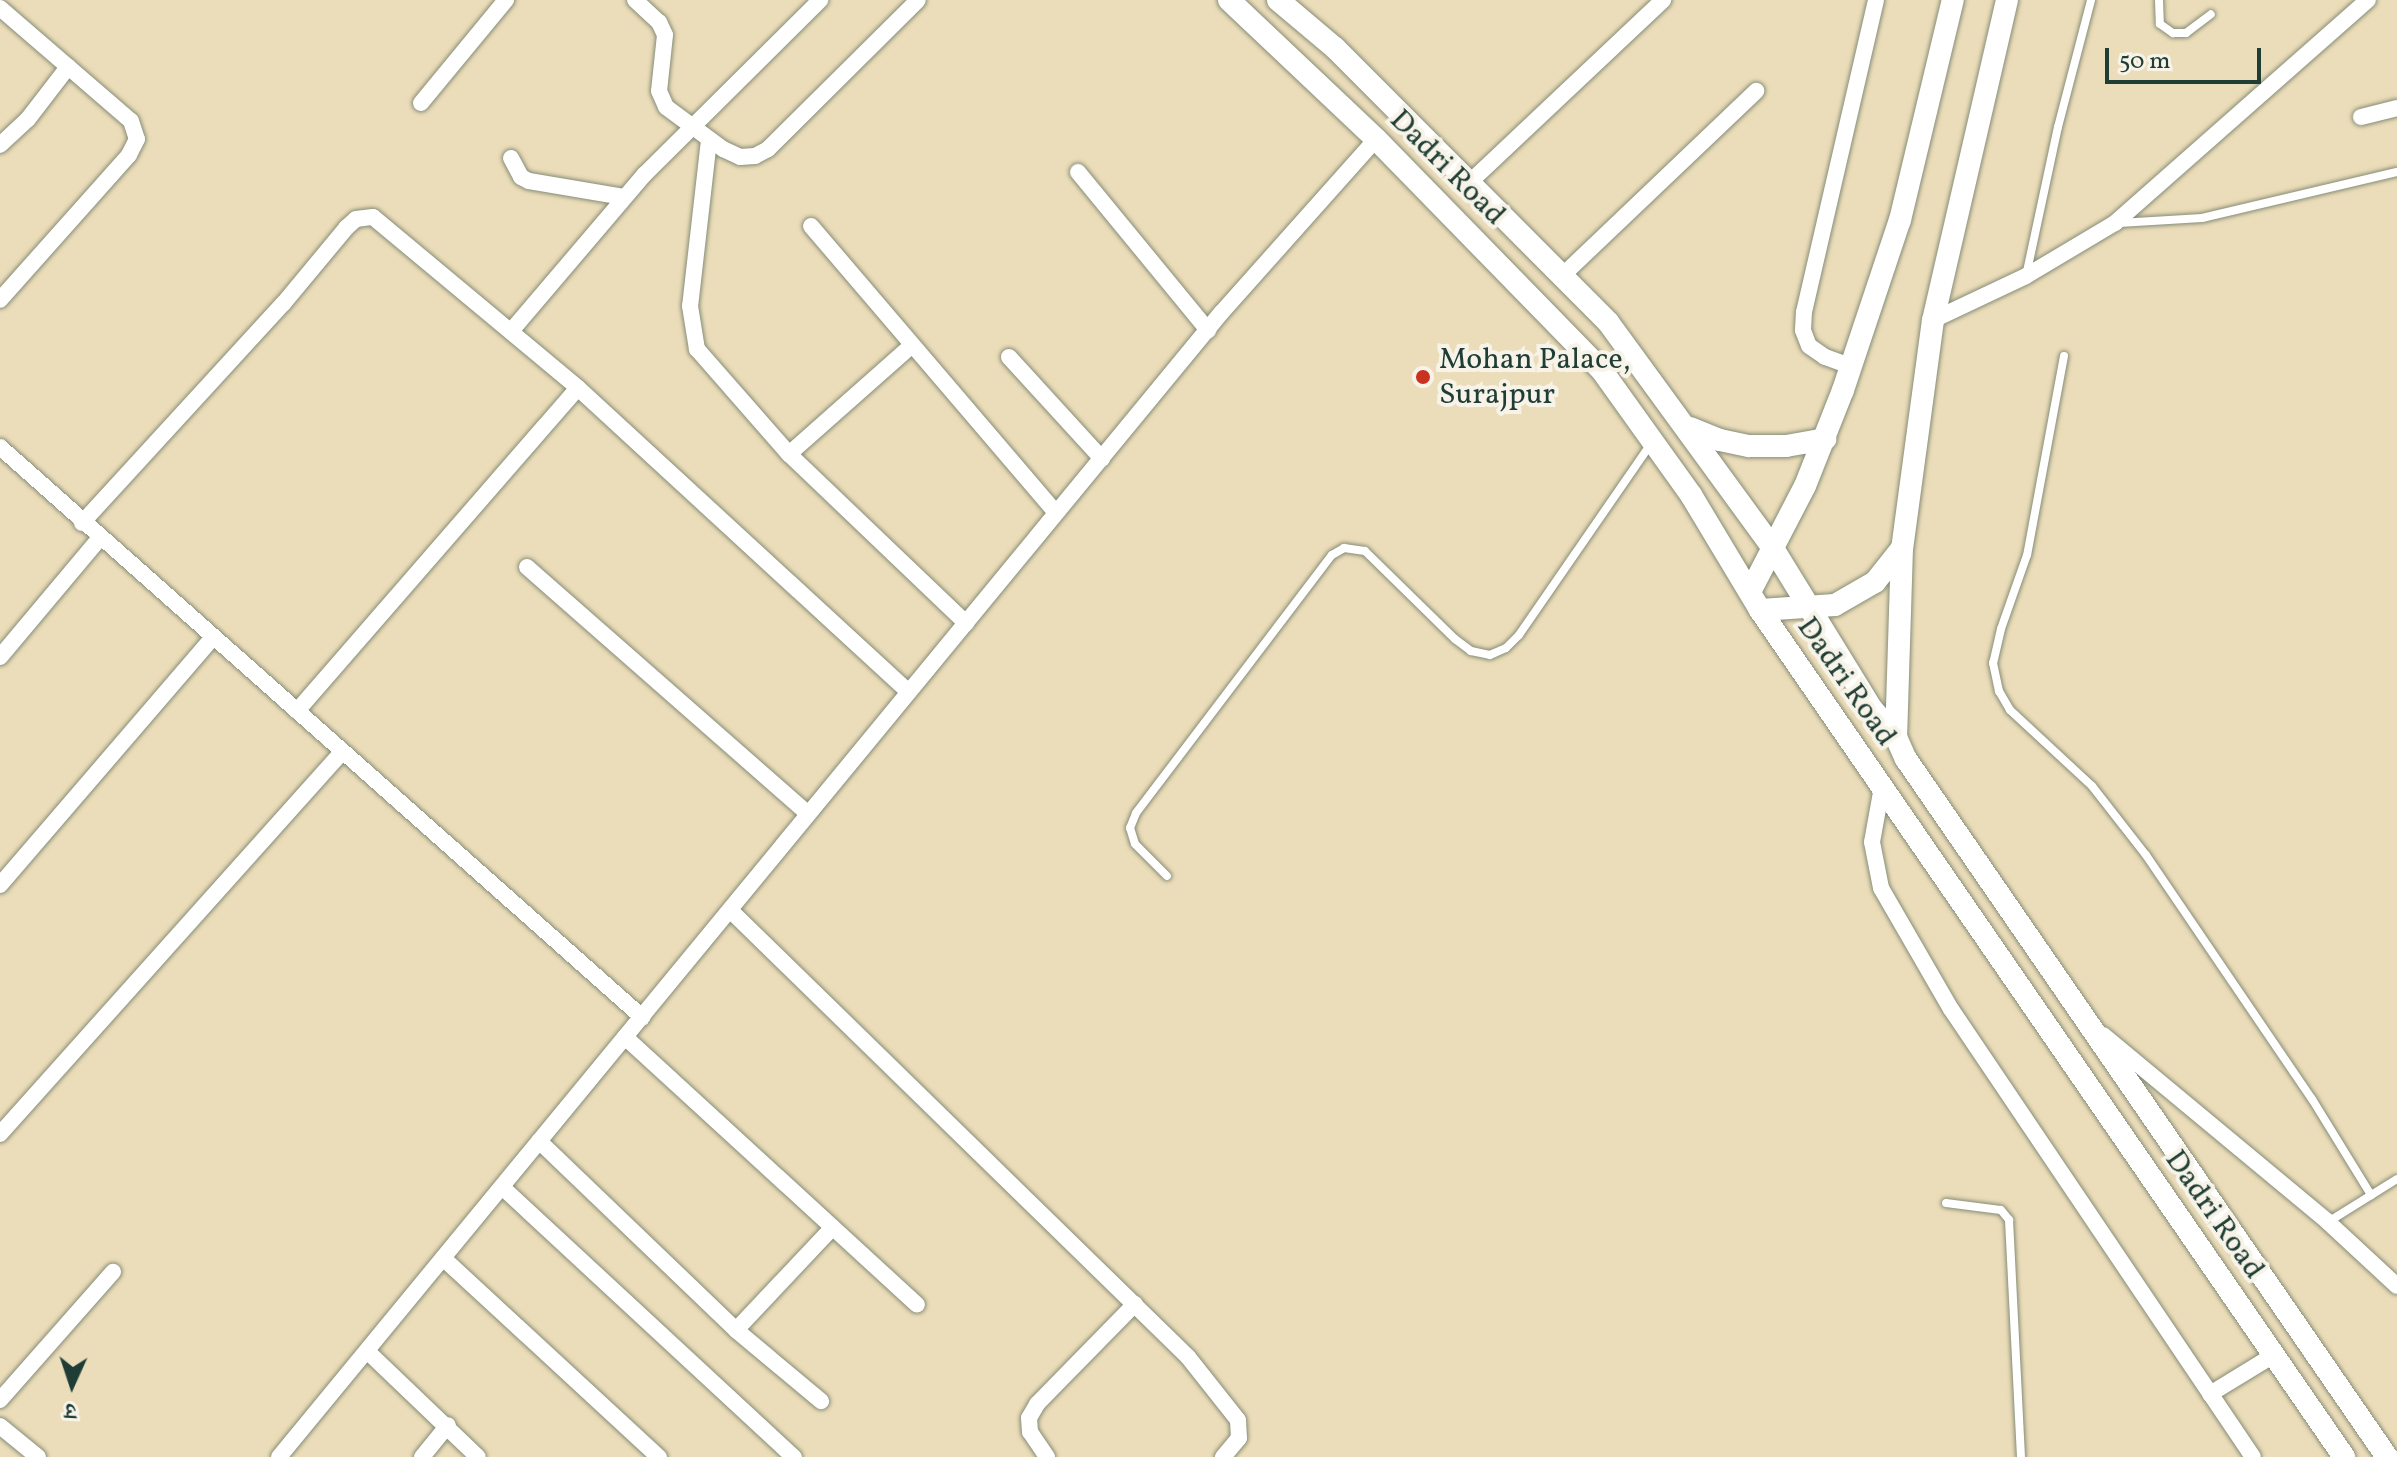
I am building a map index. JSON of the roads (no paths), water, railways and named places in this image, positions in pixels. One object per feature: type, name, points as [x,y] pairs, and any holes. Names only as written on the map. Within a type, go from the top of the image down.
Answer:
[{"type":"main road","name":"Dadri Road","points":[[1229,0],[1376,139],[1603,372],[1653,440],[2258,1364],[2344,1457]]},
{"type":"main road","name":"Dadri Road","points":[[1278,0],[1335,48],[1563,275],[1608,322],[1689,427],[1774,550],[1872,709],[1896,737],[1906,759],[2387,1457]]},
{"type":"main road","points":[[1902,548],[1875,582],[1835,605],[1808,609],[1755,600],[1774,550],[1825,439],[1900,220],[1953,0]]},
{"type":"main road","points":[[1896,737],[1902,548],[1933,320],[2007,0]]},
{"type":"main road","points":[[1689,427],[1720,440],[1749,446],[1786,446],[1825,439]]},
{"type":"street","points":[[421,103],[506,0]]},
{"type":"street","points":[[635,0],[659,22],[665,35],[661,99],[676,117],[740,157],[755,156],[768,149],[918,0]]},
{"type":"street","points":[[512,330],[624,197],[820,0]]},
{"type":"street","points":[[1469,183],[1663,0]]},
{"type":"street","points":[[1850,366],[1825,357],[1809,346],[1803,330],[1876,0]]},
{"type":"street","points":[[1933,320],[2026,276],[2115,223],[2368,0]]},
{"type":"street","points":[[0,8],[131,121],[137,139],[129,155],[0,300]]},
{"type":"street","points":[[0,145],[28,119],[68,67]]},
{"type":"street","points":[[1563,275],[1756,91]]},
{"type":"street","points":[[2361,117],[2397,108]]},
{"type":"street","points":[[279,1457],[1208,330],[1376,139]]},
{"type":"street","points":[[709,140],[694,256],[692,331],[697,349],[789,454],[966,623]]},
{"type":"street","points":[[511,158],[521,177],[529,181],[624,197]]},
{"type":"street","points":[[1078,172],[1208,330]]},
{"type":"street","points":[[82,523],[356,219],[366,216],[380,221],[512,330],[909,692]]},
{"type":"street","points":[[811,226],[1056,513]]},
{"type":"street","points":[[789,454],[912,345]]},
{"type":"street","points":[[1009,357],[1102,459]]},
{"type":"street","points":[[297,711],[578,388]]},
{"type":"street","points":[[0,447],[642,1017]]},
{"type":"street","points":[[0,657],[100,538]]},
{"type":"street","points":[[527,567],[808,814]]},
{"type":"street","points":[[0,885],[213,637]]},
{"type":"street","points":[[0,1134],[342,752]]},
{"type":"street","points":[[1882,787],[1872,842],[1881,888],[1951,1009],[2253,1457]]},
{"type":"street","points":[[730,910],[1135,1304],[1234,1411],[1239,1438],[1223,1457]]},
{"type":"street","points":[[2087,1022],[2328,1222],[2397,1286]]},
{"type":"street","points":[[625,1037],[917,1305]]},
{"type":"street","points":[[539,1141],[736,1330],[821,1401]]},
{"type":"street","points":[[502,1187],[794,1457]]},
{"type":"street","points":[[736,1330],[833,1227]]},
{"type":"street","points":[[443,1258],[659,1457]]},
{"type":"street","points":[[0,1400],[113,1272]]},
{"type":"street","points":[[1047,1457],[1030,1432],[1029,1418],[1037,1404],[1135,1304]]},
{"type":"street","points":[[367,1351],[448,1425],[478,1457]]},
{"type":"street","points":[[2210,1394],[2258,1364]]},
{"type":"street","points":[[422,1457],[448,1425]]},
{"type":"street","points":[[0,1426],[38,1457]]},
{"type":"lane","points":[[2026,276],[2058,127],[2091,0]]},
{"type":"lane","points":[[2159,0],[2160,24],[2173,33],[2186,33],[2211,14]]},
{"type":"lane","points":[[2115,223],[2202,218],[2397,172]]},
{"type":"lane","points":[[2064,356],[2027,555],[2001,629],[1993,663],[1999,691],[2010,710],[2092,786],[2146,855],[2312,1099],[2371,1195]]},
{"type":"lane","points":[[1167,876],[1135,844],[1130,828],[1136,813],[1332,555],[1344,548],[1365,551],[1455,639],[1471,651],[1490,655],[1506,648],[1519,635],[1653,440]]},
{"type":"lane","points":[[2328,1222],[2397,1179]]},
{"type":"lane","points":[[1946,1203],[2001,1210],[2009,1220],[2021,1457]]},
{"type":"place","name":"Mohan Palace, Surajpur","points":[[1423,377]]}]
